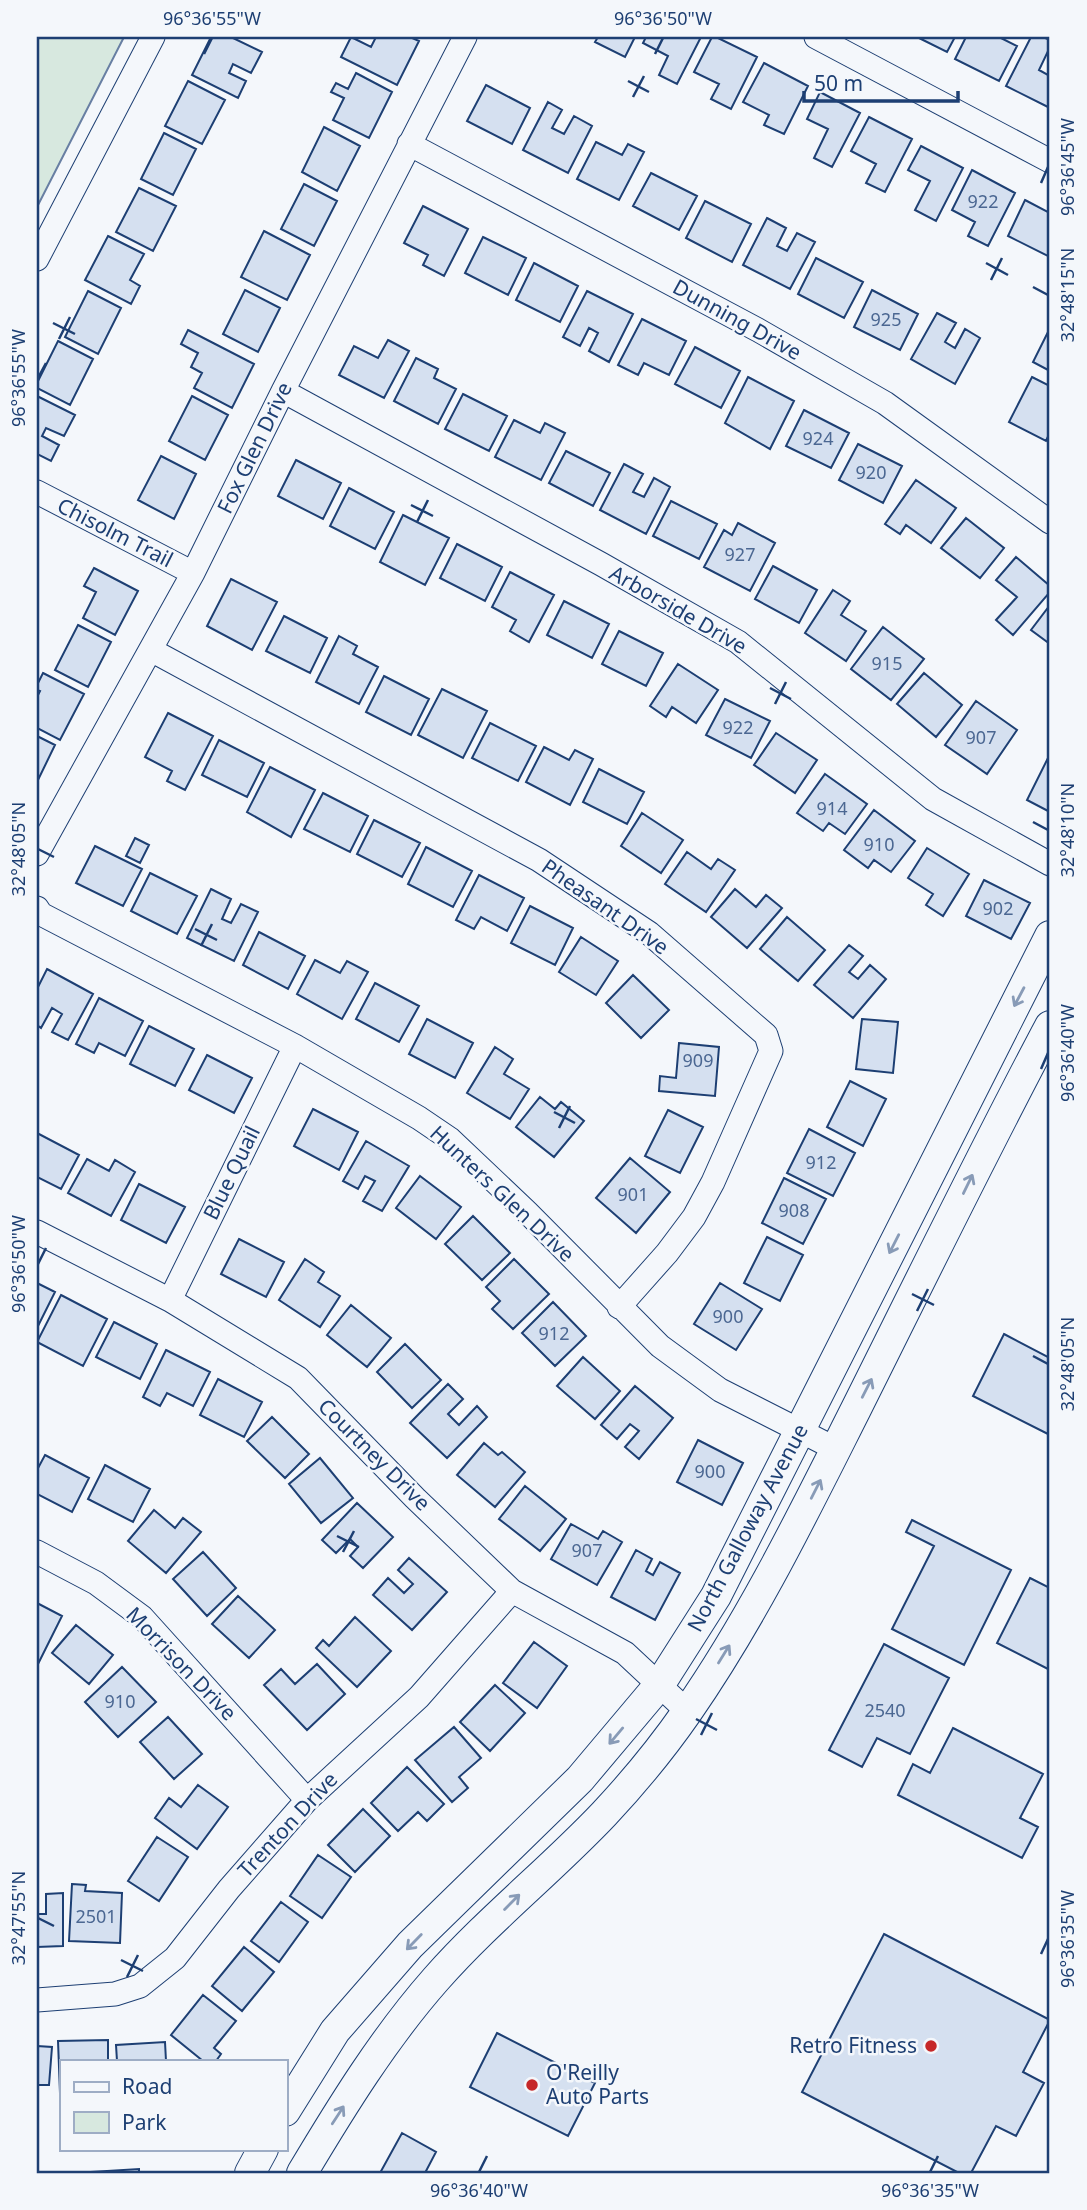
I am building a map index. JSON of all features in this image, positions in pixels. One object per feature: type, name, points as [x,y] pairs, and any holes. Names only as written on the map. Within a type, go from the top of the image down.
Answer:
[{"type":"main road","name":"North Galloway Avenue","points":[[287,2108],[335,2031],[410,1945],[580,1779],[660,1684],[716,1596],[1050,936]]},
{"type":"main road","name":"North Galloway Avenue","points":[[302,2173],[327,2131],[396,2030],[436,1979],[604,1815],[649,1763],[687,1711],[746,1619],[796,1530],[993,1133],[1050,1026]]},
{"type":"main road","points":[[461,1894],[489,1925]]},
{"type":"main road","points":[[250,2173],[262,2150]]},
{"type":"street","points":[[37,259],[153,37]]},
{"type":"street","name":"Fox Glen Drive","points":[[37,854],[193,573],[283,391],[465,37]]},
{"type":"street","points":[[816,37],[1050,162]]},
{"type":"street","name":"Dunning Drive","points":[[409,144],[758,330],[885,403],[1049,518]]},
{"type":"street","name":"Arborside Drive","points":[[283,391],[601,564],[738,642],[933,799],[1050,864]]},
{"type":"street","name":"Chisolm Trail","points":[[37,492],[193,573]]},
{"type":"street","name":"Pheasant Drive","points":[[151,650],[539,860],[649,933],[766,1034],[771,1052],[713,1182],[681,1235],[620,1307]]},
{"type":"street","name":"Hunters Glen Drive","points":[[37,908],[41,914],[295,1046],[419,1118],[450,1139],[660,1346],[720,1390],[836,1448]]},
{"type":"street","name":"Blue Quail","points":[[170,1300],[295,1046]]},
{"type":"street","name":"Courtney Drive","points":[[37,1232],[170,1300],[298,1378],[415,1498],[512,1591],[625,1653],[687,1711]]},
{"type":"street","name":"Morrison Drive","points":[[37,1552],[96,1583],[142,1617],[307,1800]]},
{"type":"street","name":"Trenton Drive","points":[[37,2000],[115,1994],[140,1986],[175,1958],[229,1889],[307,1800],[419,1697],[512,1591]]},
{"type":"green space","points":[[37,37],[124,37],[37,207]]},
{"type":"building","points":[[211,37],[231,37],[262,52],[251,73],[233,64],[229,73],[246,81],[238,98],[192,75]]},
{"type":"building","points":[[351,37],[371,47],[376,37],[410,37],[419,41],[397,85],[341,57]]},
{"type":"building","points":[[598,37],[635,37],[625,57],[595,42]]},
{"type":"building","points":[[646,37],[701,37],[677,84],[659,75],[668,56],[643,43]]},
{"type":"building","points":[[712,37],[757,57],[731,109],[711,99],[719,84],[694,72]]},
{"type":"building","points":[[917,37],[955,37],[947,52]]},
{"type":"building","points":[[966,37],[999,37],[1017,46],[999,81],[955,59]]},
{"type":"building","points":[[1031,37],[1050,40],[1050,47],[1039,70],[1050,76],[1048,107],[1006,86]]},
{"type":"building","points":[[764,63],[808,86],[784,134],[764,125],[769,115],[743,102]]},
{"type":"building","points":[[356,73],[392,92],[369,138],[333,120],[344,98],[331,92],[336,83],[348,89]]},
{"type":"building","points":[[188,81],[225,100],[202,144],[165,126]]},
{"type":"building","points":[[486,85],[530,108],[512,144],[467,121]]},
{"type":"building","points":[[820,92],[860,113],[832,167],[814,158],[828,129],[807,119]]},
{"type":"building","points":[[548,102],[562,110],[552,128],[564,134],[574,116],[592,126],[568,173],[523,150]]},
{"type":"building","points":[[869,117],[912,139],[885,192],[866,183],[876,164],[851,151]]},
{"type":"building","points":[[324,127],[360,146],[337,191],[302,172]]},
{"type":"building","points":[[164,133],[196,149],[173,195],[141,179]]},
{"type":"building","points":[[596,142],[622,155],[628,144],[644,152],[619,200],[577,179]]},
{"type":"building","points":[[921,146],[963,168],[936,221],[915,210],[930,181],[908,170]]},
{"type":"building","points":[[972,170],[1015,193],[988,246],[968,236],[975,222],[952,210]]},
{"type":"building","points":[[651,173],[697,196],[679,230],[633,206]]},
{"type":"building","points":[[304,184],[337,201],[314,246],[281,229]]},
{"type":"building","points":[[139,188],[176,206],[153,251],[116,232]]},
{"type":"building","points":[[1025,200],[1050,213],[1050,257],[1008,236]]},
{"type":"building","points":[[705,201],[751,224],[732,262],[686,238]]},
{"type":"building","points":[[423,206],[468,229],[444,276],[423,265],[428,255],[404,243]]},
{"type":"building","points":[[767,218],[786,228],[777,246],[787,251],[797,233],[815,242],[790,289],[743,265]]},
{"type":"building","points":[[264,231],[310,255],[287,300],[241,277]]},
{"type":"building","points":[[108,236],[144,254],[130,280],[140,286],[131,304],[85,280]]},
{"type":"building","points":[[483,237],[526,258],[508,295],[465,273]]},
{"type":"building","points":[[816,258],[863,282],[844,318],[798,294]]},
{"type":"building","points":[[534,263],[578,286],[560,322],[516,300]]},
{"type":"building","points":[[245,290],[280,308],[258,352],[223,334]]},
{"type":"building","points":[[872,290],[918,314],[900,350],[854,327]]},
{"type":"building","points":[[88,291],[121,308],[98,354],[65,337]]},
{"type":"building","points":[[587,291],[633,314],[609,362],[589,351],[598,333],[589,328],[580,346],[563,337]]},
{"type":"building","points":[[937,313],[956,323],[945,342],[955,348],[965,329],[980,338],[955,384],[911,359]]},
{"type":"building","points":[[642,319],[686,341],[669,375],[644,363],[638,375],[618,365]]},
{"type":"building","points":[[1050,328],[1050,371],[1033,362]]},
{"type":"building","points":[[188,330],[254,364],[232,408],[194,388],[202,373],[191,367],[198,353],[181,344]]},
{"type":"building","points":[[388,340],[409,351],[384,398],[339,375],[354,346],[378,358]]},
{"type":"building","points":[[58,341],[93,359],[70,405],[37,388]]},
{"type":"building","points":[[695,347],[740,371],[721,408],[675,384]]},
{"type":"building","points":[[416,358],[438,369],[434,378],[456,389],[438,424],[394,401]]},
{"type":"building","points":[[748,377],[794,401],[770,449],[725,423]]},
{"type":"building","points":[[1032,377],[1050,386],[1050,432],[1046,441],[1009,422]]},
{"type":"building","points":[[463,394],[507,416],[489,451],[445,429]]},
{"type":"building","points":[[37,396],[75,415],[64,436],[46,428],[42,436],[59,445],[51,461],[37,454]]},
{"type":"building","points":[[192,396],[228,415],[205,460],[169,441]]},
{"type":"building","points":[[804,410],[849,433],[831,468],[786,446]]},
{"type":"building","points":[[514,420],[540,433],[545,423],[565,433],[541,480],[495,457]]},
{"type":"building","points":[[858,444],[902,466],[883,503],[839,480]]},
{"type":"building","points":[[566,451],[610,473],[593,506],[549,483]]},
{"type":"building","points":[[161,456],[196,474],[174,519],[138,500]]},
{"type":"building","points":[[296,460],[341,483],[323,519],[278,496]]},
{"type":"building","points":[[624,464],[643,474],[633,492],[644,497],[654,478],[670,487],[646,534],[600,510]]},
{"type":"building","points":[[916,480],[956,508],[931,543],[906,525],[900,534],[885,524]]},
{"type":"building","points":[[349,488],[394,512],[375,549],[330,526]]},
{"type":"building","points":[[671,501],[717,524],[699,559],[653,536]]},
{"type":"building","points":[[403,515],[449,538],[425,585],[380,562]]},
{"type":"building","points":[[966,518],[1004,548],[980,578],[941,548]]},
{"type":"building","points":[[738,523],[775,543],[750,591],[704,567],[724,530],[732,535]]},
{"type":"building","points":[[457,544],[502,567],[485,601],[440,578]]},
{"type":"building","points":[[1016,557],[1050,586],[1050,592],[1013,635],[996,620],[1017,597],[996,580]]},
{"type":"building","points":[[773,566],[817,590],[799,623],[755,599]]},
{"type":"building","points":[[94,568],[138,591],[115,635],[83,618],[96,592],[84,586]]},
{"type":"building","points":[[510,572],[554,595],[529,642],[510,631],[516,620],[492,607]]},
{"type":"building","points":[[231,579],[277,602],[252,650],[207,626]]},
{"type":"building","points":[[833,590],[850,601],[841,615],[866,631],[846,661],[805,633]]},
{"type":"building","points":[[564,601],[609,624],[592,658],[547,635]]},
{"type":"building","points":[[1050,605],[1050,644],[1031,630]]},
{"type":"building","points":[[284,616],[327,638],[310,673],[266,651]]},
{"type":"building","points":[[78,625],[111,642],[88,687],[55,670]]},
{"type":"building","points":[[883,627],[924,659],[891,700],[851,669]]},
{"type":"building","points":[[619,631],[663,653],[646,686],[602,664]]},
{"type":"building","points":[[339,636],[357,646],[353,654],[378,667],[359,704],[316,682]]},
{"type":"building","points":[[678,664],[718,690],[696,723],[672,707],[666,717],[650,706]]},
{"type":"building","points":[[43,673],[84,694],[60,740],[37,728],[37,697],[40,691],[37,690],[37,685]]},
{"type":"building","points":[[924,673],[962,705],[936,737],[897,704]]},
{"type":"building","points":[[384,676],[429,699],[411,735],[366,712]]},
{"type":"building","points":[[442,689],[487,711],[463,758],[418,735]]},
{"type":"building","points":[[725,699],[770,721],[751,758],[706,735]]},
{"type":"building","points":[[976,701],[1017,730],[987,774],[945,745]]},
{"type":"building","points":[[168,713],[213,736],[185,790],[167,781],[172,771],[145,757]]},
{"type":"building","points":[[490,723],[536,746],[518,781],[472,758]]},
{"type":"building","points":[[776,733],[817,760],[795,793],[754,765]]},
{"type":"building","points":[[37,736],[55,745],[37,782]]},
{"type":"building","points":[[219,740],[264,763],[247,797],[202,775]]},
{"type":"building","points":[[544,747],[569,760],[575,750],[593,759],[570,805],[526,782]]},
{"type":"building","points":[[1050,754],[1050,812],[1027,800]]},
{"type":"building","points":[[270,767],[315,790],[291,837],[247,812]]},
{"type":"building","points":[[599,769],[644,792],[627,824],[583,802]]},
{"type":"building","points":[[825,774],[867,804],[845,834],[829,823],[823,831],[797,813]]},
{"type":"building","points":[[323,793],[368,816],[350,852],[304,829]]},
{"type":"building","points":[[874,810],[915,841],[891,872],[874,860],[868,868],[844,850]]},
{"type":"building","points":[[642,813],[683,840],[661,873],[621,846]]},
{"type":"building","points":[[374,820],[420,843],[402,877],[357,854]]},
{"type":"building","points":[[135,838],[149,845],[140,863],[126,856]]},
{"type":"building","points":[[95,846],[142,869],[123,906],[76,883]]},
{"type":"building","points":[[426,847],[472,871],[453,907],[408,884]]},
{"type":"building","points":[[927,848],[969,874],[943,916],[926,905],[933,894],[908,878]]},
{"type":"building","points":[[687,852],[711,869],[718,859],[735,870],[706,912],[665,884]]},
{"type":"building","points":[[150,873],[197,896],[177,934],[131,911]]},
{"type":"building","points":[[479,875],[524,898],[507,931],[481,917],[474,929],[456,920]]},
{"type":"building","points":[[984,880],[1030,903],[1011,939],[966,916]]},
{"type":"building","points":[[211,889],[231,899],[222,919],[231,923],[241,904],[258,912],[234,961],[187,938]]},
{"type":"building","points":[[735,889],[756,907],[766,895],[782,908],[747,948],[711,917]]},
{"type":"building","points":[[530,906],[573,928],[555,965],[511,943]]},
{"type":"building","points":[[787,917],[825,950],[798,981],[760,949]]},
{"type":"building","points":[[259,932],[305,956],[288,989],[243,965]]},
{"type":"building","points":[[581,937],[618,961],[596,995],[559,972]]},
{"type":"building","points":[[849,945],[863,956],[849,972],[858,979],[870,965],[886,979],[853,1018],[814,985]]},
{"type":"building","points":[[315,960],[340,973],[347,961],[368,972],[342,1019],[297,994]]},
{"type":"building","points":[[47,969],[93,994],[68,1040],[52,1032],[62,1014],[52,1008],[41,1028],[37,1025],[37,989]]},
{"type":"building","points":[[633,975],[669,1010],[641,1038],[606,1003]]},
{"type":"building","points":[[375,983],[419,1006],[399,1042],[356,1019]]},
{"type":"building","points":[[99,998],[143,1021],[125,1056],[99,1043],[94,1053],[76,1044]]},
{"type":"building","points":[[427,1019],[473,1043],[455,1078],[409,1054]]},
{"type":"building","points":[[862,1019],[898,1022],[893,1073],[856,1069]]},
{"type":"building","points":[[149,1026],[194,1049],[175,1086],[130,1064]]},
{"type":"building","points":[[679,1043],[719,1047],[715,1096],[659,1091],[660,1076],[676,1078]]},
{"type":"building","points":[[495,1047],[513,1059],[504,1074],[529,1089],[510,1119],[467,1093]]},
{"type":"building","points":[[207,1055],[252,1078],[234,1113],[189,1090]]},
{"type":"building","points":[[850,1081],[886,1099],[863,1146],[827,1127]]},
{"type":"building","points":[[540,1097],[555,1109],[561,1102],[584,1121],[554,1157],[516,1127]]},
{"type":"building","points":[[313,1109],[358,1132],[339,1170],[294,1146]]},
{"type":"building","points":[[668,1110],[703,1127],[680,1173],[645,1156]]},
{"type":"building","points":[[809,1129],[855,1153],[833,1196],[787,1173]]},
{"type":"building","points":[[37,1133],[79,1155],[61,1189],[37,1177]]},
{"type":"building","points":[[366,1141],[409,1166],[382,1211],[363,1201],[375,1181],[365,1176],[358,1189],[343,1181]]},
{"type":"building","points":[[630,1158],[670,1192],[636,1233],[596,1198]]},
{"type":"building","points":[[87,1159],[109,1171],[115,1160],[135,1172],[111,1216],[68,1193]]},
{"type":"building","points":[[420,1176],[461,1207],[436,1239],[396,1208]]},
{"type":"building","points":[[784,1178],[826,1199],[803,1244],[762,1223]]},
{"type":"building","points":[[139,1184],[185,1207],[166,1243],[121,1220]]},
{"type":"building","points":[[473,1216],[510,1253],[482,1280],[445,1244]]},
{"type":"building","points":[[767,1237],[803,1255],[780,1301],[744,1283]]},
{"type":"building","points":[[239,1239],[284,1262],[266,1297],[221,1274]]},
{"type":"building","points":[[305,1259],[324,1272],[318,1282],[340,1296],[320,1327],[279,1300]]},
{"type":"building","points":[[514,1259],[549,1294],[513,1329],[492,1309],[500,1301],[486,1287]]},
{"type":"building","points":[[37,1283],[55,1292],[37,1328]]},
{"type":"building","points":[[720,1283],[762,1309],[736,1350],[694,1324]]},
{"type":"building","points":[[61,1295],[107,1319],[83,1366],[37,1342]]},
{"type":"building","points":[[553,1302],[586,1336],[555,1366],[522,1333]]},
{"type":"building","points":[[351,1305],[391,1338],[367,1367],[327,1335]]},
{"type":"building","points":[[114,1322],[157,1344],[140,1379],[96,1357]]},
{"type":"building","points":[[1004,1334],[1050,1358],[1050,1435],[973,1396]]},
{"type":"building","points":[[405,1344],[441,1380],[412,1408],[377,1372]]},
{"type":"building","points":[[166,1350],[210,1372],[193,1406],[167,1393],[160,1406],[143,1397]]},
{"type":"building","points":[[583,1357],[620,1391],[595,1419],[557,1386]]},
{"type":"building","points":[[218,1379],[262,1402],[244,1437],[200,1415]]},
{"type":"building","points":[[448,1384],[463,1399],[448,1414],[459,1425],[477,1406],[487,1417],[447,1458],[410,1423]]},
{"type":"building","points":[[635,1386],[673,1418],[639,1459],[625,1447],[639,1431],[630,1424],[617,1439],[601,1425]]},
{"type":"building","points":[[272,1417],[309,1454],[285,1478],[247,1441]]},
{"type":"building","points":[[698,1440],[743,1463],[722,1505],[677,1482]]},
{"type":"building","points":[[484,1443],[498,1455],[502,1452],[525,1472],[495,1507],[457,1475]]},
{"type":"building","points":[[45,1455],[89,1478],[72,1512],[37,1494],[37,1470]]},
{"type":"building","points":[[320,1458],[353,1498],[321,1523],[289,1484]]},
{"type":"building","points":[[105,1465],[150,1489],[133,1522],[88,1499]]},
{"type":"building","points":[[525,1486],[566,1519],[540,1551],[499,1519]]},
{"type":"building","points":[[357,1503],[393,1537],[363,1568],[350,1556],[358,1547],[350,1539],[336,1553],[322,1540]]},
{"type":"building","points":[[154,1510],[175,1528],[183,1518],[201,1532],[166,1573],[128,1541]]},
{"type":"building","points":[[912,1520],[1011,1570],[964,1665],[892,1629],[934,1546],[906,1532]]},
{"type":"building","points":[[571,1524],[598,1539],[603,1531],[622,1542],[597,1585],[551,1559]]},
{"type":"building","points":[[636,1550],[652,1559],[646,1571],[653,1575],[660,1562],[680,1573],[655,1620],[611,1597]]},
{"type":"building","points":[[203,1552],[236,1588],[207,1616],[173,1579]]},
{"type":"building","points":[[409,1558],[447,1592],[412,1630],[373,1595],[388,1578],[404,1593],[413,1584],[398,1570]]},
{"type":"building","points":[[1030,1578],[1050,1588],[1050,1670],[997,1643]]},
{"type":"building","points":[[238,1596],[275,1630],[249,1658],[212,1624]]},
{"type":"building","points":[[37,1603],[62,1616],[38,1664],[37,1663]]},
{"type":"building","points":[[355,1617],[391,1651],[357,1687],[316,1648],[323,1640],[329,1646]]},
{"type":"building","points":[[76,1625],[113,1655],[89,1684],[52,1653]]},
{"type":"building","points":[[534,1642],[567,1666],[537,1708],[503,1683]]},
{"type":"building","points":[[884,1644],[949,1678],[910,1754],[877,1738],[862,1767],[829,1750]]},
{"type":"building","points":[[317,1664],[345,1694],[307,1730],[264,1685],[281,1669],[295,1684]]},
{"type":"building","points":[[122,1667],[156,1702],[118,1737],[85,1702]]},
{"type":"building","points":[[495,1685],[525,1713],[490,1751],[460,1722]]},
{"type":"building","points":[[168,1717],[202,1754],[174,1779],[140,1742]]},
{"type":"building","points":[[454,1727],[481,1758],[459,1777],[468,1788],[452,1802],[415,1760]]},
{"type":"building","points":[[953,1728],[1043,1774],[1020,1818],[1038,1827],[1022,1858],[898,1795],[913,1764],[930,1773]]},
{"type":"building","points":[[407,1767],[444,1804],[427,1821],[418,1812],[398,1831],[371,1803]]},
{"type":"building","points":[[198,1785],[228,1807],[197,1849],[155,1818],[169,1798],[181,1807]]},
{"type":"building","points":[[363,1809],[390,1836],[355,1872],[328,1845]]},
{"type":"building","points":[[157,1837],[188,1857],[159,1901],[128,1881]]},
{"type":"building","points":[[318,1855],[351,1877],[322,1918],[290,1896]]},
{"type":"building","points":[[72,1884],[86,1885],[85,1891],[122,1893],[120,1943],[69,1941]]},
{"type":"building","points":[[63,1893],[63,1946],[37,1947],[37,1914],[46,1914],[46,1894]]},
{"type":"building","points":[[281,1902],[308,1922],[279,1962],[251,1941]]},
{"type":"building","name":"Retro Fitness","points":[[884,1934],[1050,2020],[1023,2072],[1044,2083],[1016,2136],[996,2126],[971,2173],[959,2173],[802,2092]]},
{"type":"building","points":[[244,1947],[274,1972],[242,2011],[212,1986]]},
{"type":"building","points":[[203,1995],[236,2021],[214,2048],[221,2054],[217,2060],[202,2060],[171,2035]]},
{"type":"building","name":"O'Reilly Auto Parts","points":[[497,2033],[595,2083],[568,2136],[470,2087]]},
{"type":"building","points":[[108,2040],[108,2060],[60,2060],[60,2093],[58,2041]]},
{"type":"building","points":[[165,2042],[166,2060],[117,2060],[116,2045]]},
{"type":"building","points":[[37,2046],[52,2047],[49,2085],[37,2085]]},
{"type":"building","points":[[402,2133],[436,2152],[425,2173],[380,2173]]},
{"type":"building","points":[[139,2169],[139,2173],[74,2173]]},
{"type":"place","name":"Retro Fitness","points":[[931,2046]]},
{"type":"place","name":"O'Reilly Auto Parts","points":[[532,2085]]}]
